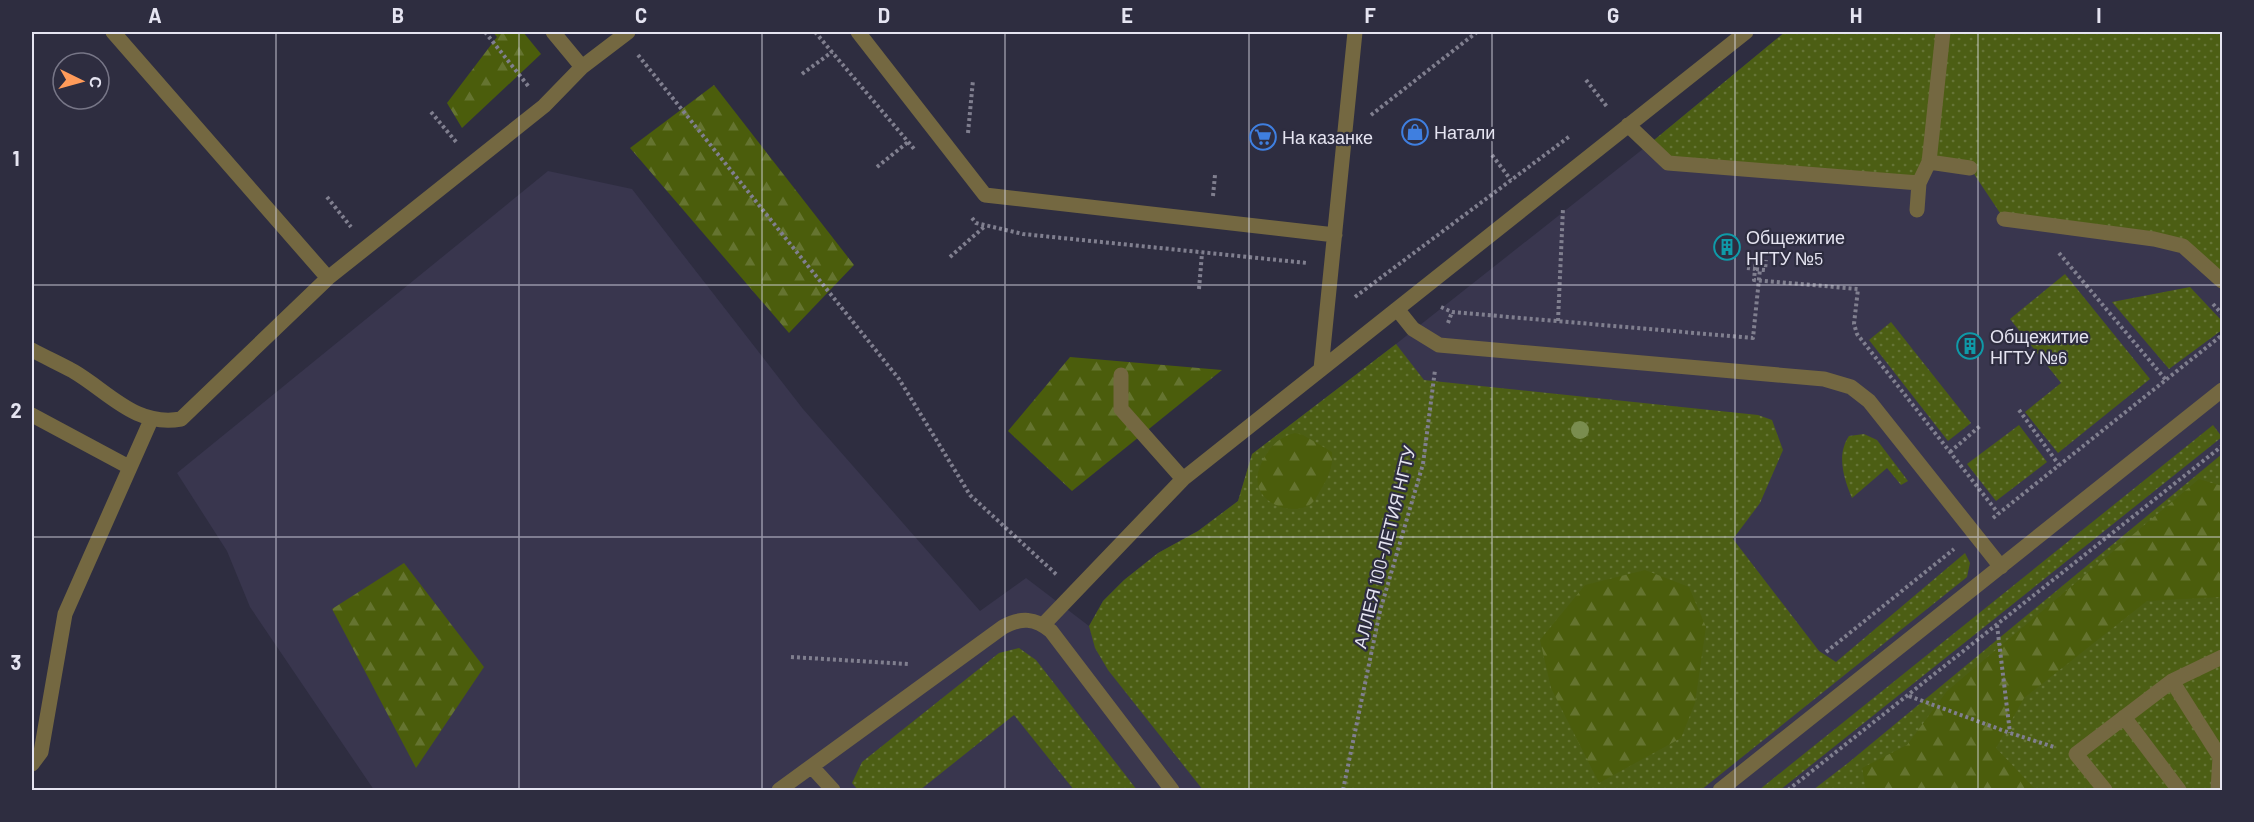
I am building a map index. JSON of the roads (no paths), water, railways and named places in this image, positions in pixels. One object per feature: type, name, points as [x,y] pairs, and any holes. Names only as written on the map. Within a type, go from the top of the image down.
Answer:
[{"type":"lane","points":[[113,32],[328,278]]},
{"type":"lane","points":[[553,32],[582,68]]},
{"type":"lane","points":[[858,32],[985,195],[1335,235]]},
{"type":"lane","points":[[1321,369],[1355,32]]},
{"type":"lane","points":[[1043,625],[1183,479],[1746,32]]},
{"type":"lane","points":[[1917,210],[1919,183],[1929,162],[1943,32]]},
{"type":"lane","points":[[32,350],[74,372],[132,411],[151,420],[167,422],[181,419],[328,278],[544,106],[582,68],[625,34]]},
{"type":"lane","points":[[1628,125],[1668,163],[1919,183]]},
{"type":"lane","points":[[1929,162],[1970,168]]},
{"type":"lane","points":[[2004,219],[2154,239],[2183,246],[2223,281]]},
{"type":"lane","points":[[1397,309],[1413,329],[1439,345],[1824,379],[1851,387],[1869,401],[2001,567]]},
{"type":"lane","points":[[1121,375],[1121,409],[1183,479]]},
{"type":"lane","points":[[1720,790],[2223,390]]},
{"type":"lane","points":[[32,415],[129,467]]},
{"type":"lane","points":[[32,764],[41,752],[65,614],[151,420]]},
{"type":"lane","points":[[779,790],[1012,622],[1023,620],[1043,625],[1052,631],[1172,790]]},
{"type":"lane","points":[[2105,790],[2076,754],[2172,681],[2223,657]]},
{"type":"lane","points":[[2172,681],[2220,757],[2218,790]]},
{"type":"lane","points":[[2124,717],[2179,790]]},
{"type":"lane","points":[[812,767],[833,790]]},
{"type":"place","name":"Натали","points":[[1415,132]]},
{"type":"place","name":"На казанке","points":[[1263,137]]},
{"type":"place","name":"Общежитие НГТУ №5","points":[[1727,247]]},
{"type":"place","name":"Общежитие НГТУ №6","points":[[1970,346]]}]
